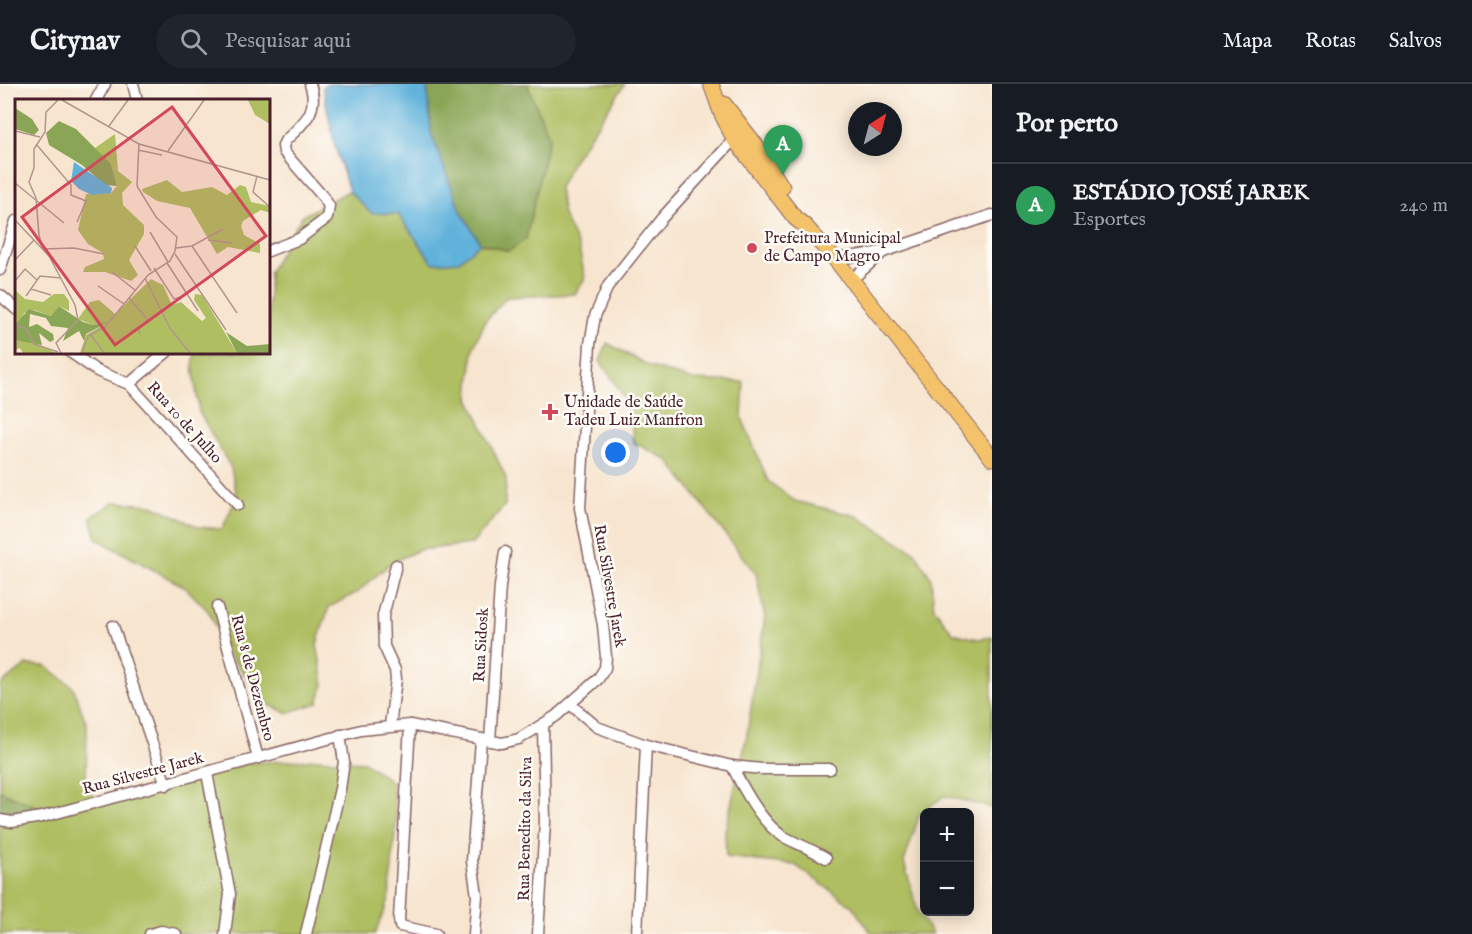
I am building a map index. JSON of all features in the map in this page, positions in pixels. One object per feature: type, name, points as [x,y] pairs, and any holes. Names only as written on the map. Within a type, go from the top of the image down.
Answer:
[{"type":"main road","points":[[712,86],[716,100],[786,207],[835,259],[992,458]]},
{"type":"street","points":[[97,99],[105,84]]},
{"type":"street","points":[[133,84],[137,99]]},
{"type":"street","points":[[270,250],[299,239],[327,218],[329,206],[284,152],[283,146],[285,141],[309,117],[313,105],[310,84]]},
{"type":"street","name":"Rua Silvestre Jarek","points":[[0,820],[12,822],[42,817],[166,785],[340,735],[390,726],[410,724],[502,743],[519,739],[543,726],[598,679],[605,668],[603,625],[580,508],[590,344],[595,316],[608,286],[663,218],[717,157],[744,141]]},
{"type":"street","points":[[835,259],[883,252],[992,215]]},
{"type":"street","points":[[0,270],[15,224]]},
{"type":"street","points":[[851,280],[883,252]]},
{"type":"street","points":[[0,296],[15,308]]},
{"type":"street","name":"Rua 10 de Julho","points":[[73,354],[98,371],[129,384],[238,505]]},
{"type":"street","points":[[129,384],[165,354]]},
{"type":"street","name":"Rua Sidosk","points":[[474,934],[477,896],[472,861],[505,552]]},
{"type":"street","points":[[390,726],[396,680],[395,670],[384,646],[383,616],[396,566]]},
{"type":"street","name":"Rua 8 de Dezembro","points":[[217,607],[258,758]]},
{"type":"street","points":[[113,626],[166,785]]},
{"type":"street","points":[[570,704],[597,727],[646,745],[732,765],[762,769],[830,769]]},
{"type":"street","points":[[410,724],[399,919],[400,926],[407,929],[436,934]]},
{"type":"street","name":"Rua Benedito da Silva","points":[[538,934],[544,822],[543,726]]},
{"type":"street","points":[[306,934],[340,789],[344,762],[340,735]]},
{"type":"street","points":[[637,934],[646,745]]},
{"type":"street","points":[[732,765],[744,790],[772,827],[783,836],[826,858]]},
{"type":"street","points":[[207,773],[230,894],[225,934]]},
{"type":"street","points":[[150,934],[161,931],[176,934]]},
{"type":"green space","points":[[427,84],[527,84],[549,137],[526,239],[509,251],[480,243],[460,210],[431,133]]},
{"type":"green space","points":[[527,84],[625,84],[570,165],[559,188],[563,215],[579,248],[585,278],[575,294],[507,297],[486,320],[473,349],[469,398],[506,478],[505,505],[472,544],[419,550],[392,562],[358,592],[329,607],[317,644],[324,684],[318,703],[287,713],[269,705],[227,652],[209,612],[185,587],[97,539],[91,517],[114,502],[152,505],[199,527],[222,529],[237,496],[231,468],[199,412],[193,365],[195,354],[270,354],[270,270],[302,216],[349,191],[371,213],[398,214],[433,263],[459,261],[480,243],[509,251],[549,137]]},
{"type":"green space","points":[[607,343],[651,367],[693,380],[744,382],[742,418],[768,481],[795,501],[857,516],[915,552],[931,578],[934,608],[953,633],[978,639],[992,637],[992,808],[944,796],[928,808],[920,808],[904,862],[918,912],[932,934],[872,934],[852,906],[795,865],[726,857],[725,831],[746,740],[765,617],[756,574],[668,460],[633,442],[631,407],[600,361]]},
{"type":"green space","points":[[27,665],[46,666],[73,687],[87,725],[86,786],[96,800],[250,763],[318,759],[364,762],[392,782],[396,822],[389,899],[375,934],[0,934],[0,811],[40,808],[0,791],[0,685]]},
{"type":"green space","points":[[0,791],[42,809],[0,811]]},
{"type":"water","points":[[326,84],[427,84],[431,133],[460,210],[480,243],[459,261],[433,263],[398,214],[371,213],[349,191],[334,143],[323,87]]},
{"type":"place","name":"ESTÁDIO JOSÉ JAREK","points":[[783,175]]},
{"type":"place","name":"Prefeitura Municipal de Campo Magro","points":[[752,248]]},
{"type":"place","name":"Unidade de Saúde Tadeu Luiz Manfron","points":[[550,412]]}]
